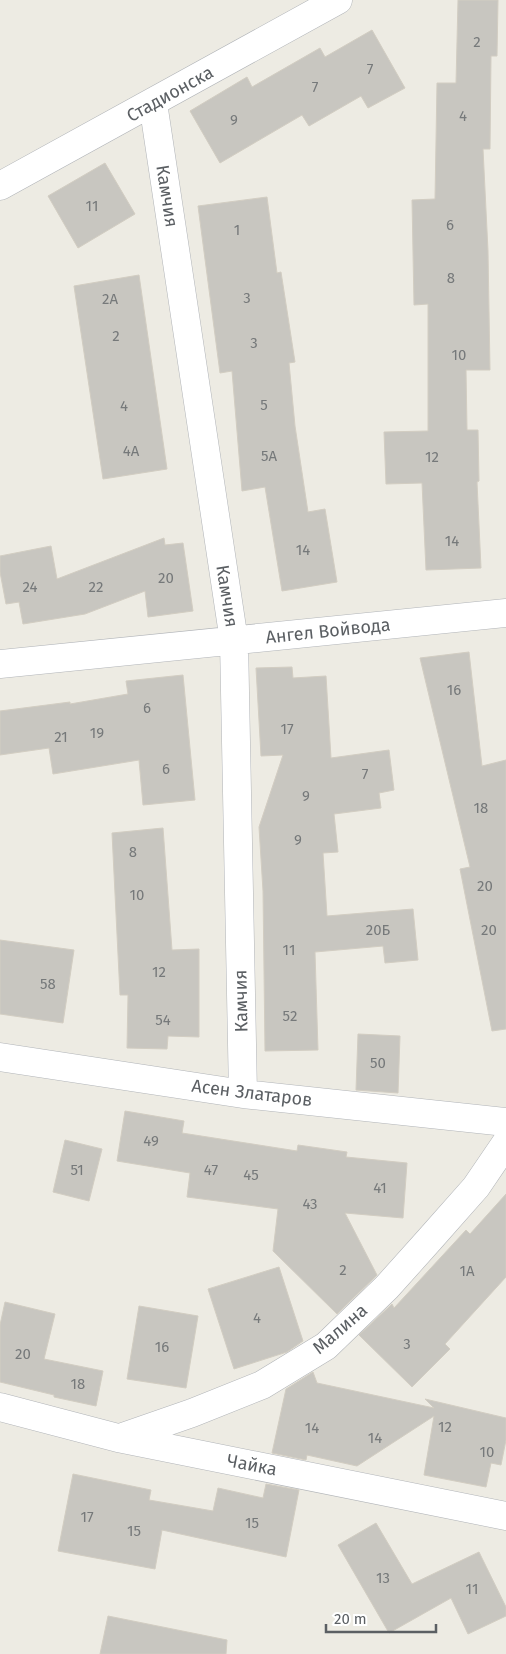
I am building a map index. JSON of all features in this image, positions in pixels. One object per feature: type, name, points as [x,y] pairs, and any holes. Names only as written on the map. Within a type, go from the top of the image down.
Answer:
[{"type":"street","name":"Стадионска","points":[[0,186],[338,0]]},
{"type":"street","name":"Камчия","points":[[153,103],[234,641],[243,1094]]},
{"type":"street","name":"Ангел Войвода","points":[[0,664],[506,613]]},
{"type":"street","name":"Асен Златаров","points":[[0,1057],[243,1094],[506,1122]]},
{"type":"street","name":"Малина","points":[[118,1438],[192,1413],[262,1385],[326,1346],[387,1286],[476,1187],[506,1143]]},
{"type":"street","name":"Чайка","points":[[0,1407],[118,1438],[506,1516]]},
{"type":"building","points":[[458,0],[498,0],[497,56],[491,56],[490,149],[483,149],[488,251],[490,370],[466,370],[467,430],[478,430],[479,481],[477,482],[481,568],[426,570],[422,483],[386,484],[384,432],[428,431],[428,304],[414,305],[412,200],[435,199],[437,83],[456,83]]},
{"type":"building","points":[[372,30],[405,88],[368,108],[361,96],[309,126],[302,115],[220,163],[190,111],[247,77],[252,87],[320,48],[325,57]]},
{"type":"building","points":[[105,163],[135,214],[78,248],[48,196]]},
{"type":"building","points":[[267,197],[277,273],[281,272],[295,362],[289,363],[295,426],[308,512],[325,509],[337,582],[282,591],[265,487],[242,491],[232,371],[220,373],[198,206]]},
{"type":"building","points":[[139,275],[167,469],[103,479],[74,286]]},
{"type":"building","points":[[164,538],[165,545],[183,543],[193,611],[148,617],[145,591],[85,614],[23,624],[19,602],[6,604],[0,572],[0,556],[51,546],[57,579]]},
{"type":"building","points":[[469,652],[482,766],[506,760],[506,1029],[492,1031],[460,869],[470,867],[420,658]]},
{"type":"building","points":[[292,667],[293,678],[326,676],[331,758],[389,750],[394,790],[379,793],[381,808],[334,814],[338,852],[323,853],[327,916],[413,909],[418,960],[385,963],[383,946],[315,952],[318,1050],[265,1051],[263,891],[259,827],[283,755],[261,756],[256,668]]},
{"type":"building","points":[[183,675],[195,800],[143,805],[139,760],[53,774],[49,748],[0,755],[0,711],[70,702],[70,704],[128,694],[126,681]]},
{"type":"building","points":[[163,828],[172,950],[199,949],[199,1037],[168,1036],[167,1049],[127,1048],[128,995],[120,995],[112,833]]},
{"type":"building","points":[[0,940],[74,950],[63,1023],[0,1014]]},
{"type":"building","points":[[358,1034],[400,1036],[398,1093],[356,1090]]},
{"type":"building","points":[[125,1111],[184,1121],[182,1133],[297,1151],[298,1145],[347,1152],[346,1157],[407,1163],[403,1218],[345,1213],[377,1275],[337,1314],[273,1251],[278,1209],[187,1197],[190,1173],[117,1161]]},
{"type":"building","points":[[65,1140],[102,1149],[89,1201],[53,1192]]},
{"type":"building","points":[[506,1194],[506,1277],[445,1344],[450,1349],[412,1387],[359,1335],[392,1304],[394,1308],[466,1230],[470,1234]]},
{"type":"building","points":[[279,1267],[303,1341],[287,1352],[234,1369],[208,1289]]},
{"type":"building","points":[[5,1302],[55,1314],[44,1359],[103,1371],[96,1406],[0,1382],[0,1325]]},
{"type":"building","points":[[139,1306],[198,1316],[186,1388],[127,1379]]},
{"type":"building","points":[[313,1372],[317,1383],[434,1408],[425,1399],[506,1418],[506,1440],[501,1465],[491,1463],[486,1487],[424,1475],[434,1416],[357,1466],[307,1455],[306,1460],[272,1453],[286,1389]]},
{"type":"building","points":[[73,1474],[151,1490],[149,1500],[213,1511],[218,1488],[263,1498],[266,1484],[299,1490],[286,1557],[162,1530],[155,1569],[58,1551]]},
{"type":"building","points":[[376,1523],[412,1584],[479,1552],[506,1607],[506,1616],[468,1634],[451,1598],[389,1633],[338,1545]]},
{"type":"building","points":[[108,1616],[227,1640],[226,1654],[100,1654]]}]
